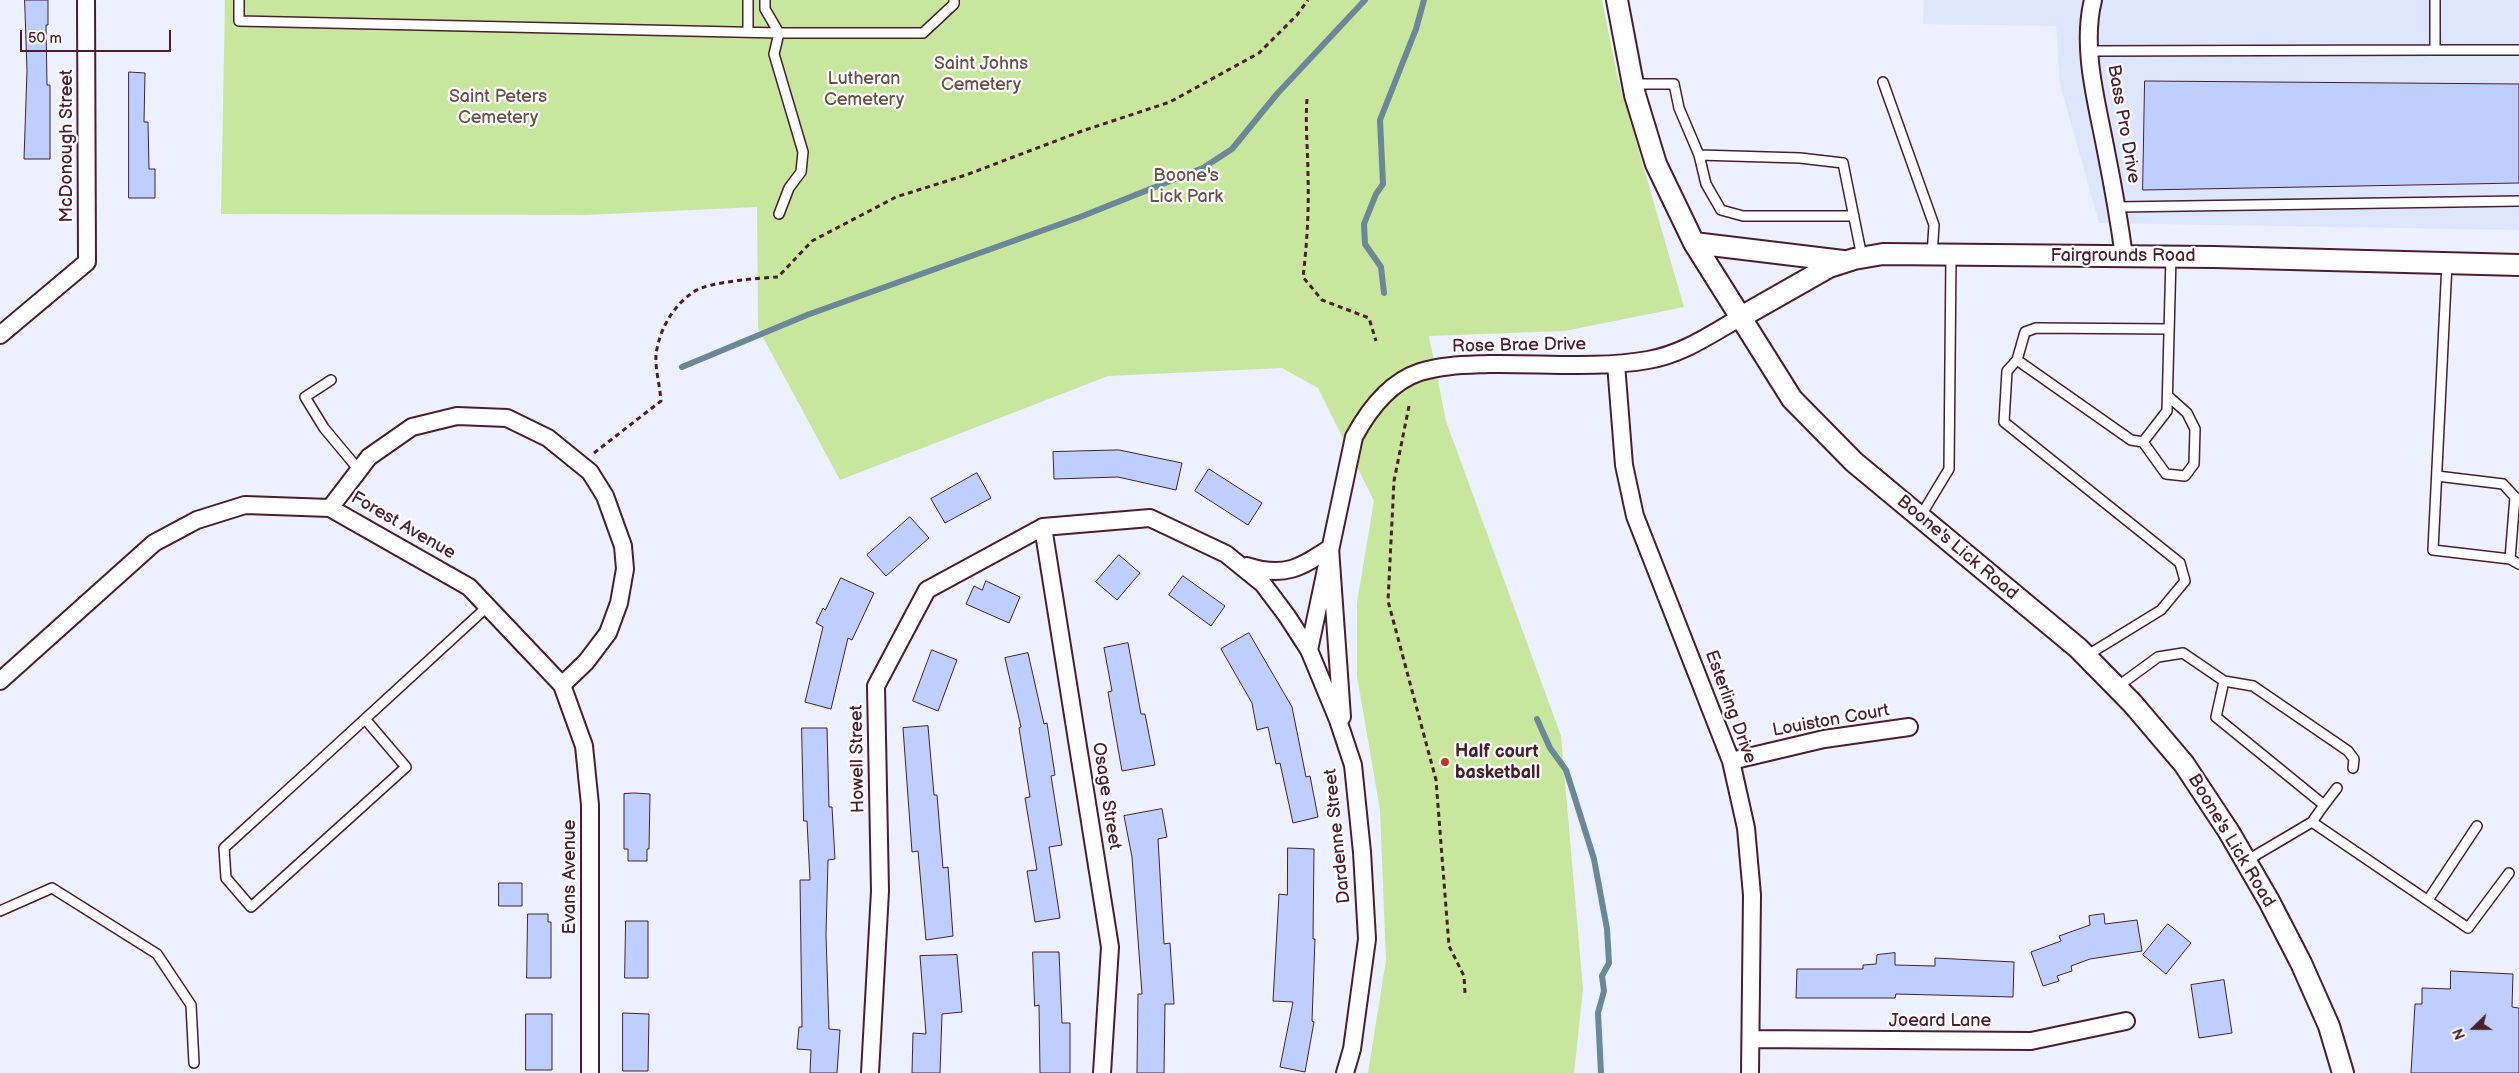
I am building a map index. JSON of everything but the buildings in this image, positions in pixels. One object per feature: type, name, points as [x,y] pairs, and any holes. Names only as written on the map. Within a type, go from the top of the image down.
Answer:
[{"type":"street","name":"McDonough Street","points":[[0,335],[87,262],[86,0]]},
{"type":"street","name":"Boone's Lick Road","points":[[1616,0],[1633,84],[1656,164],[1694,243],[1792,398],[1854,462],[2086,656],[2117,687],[2184,764],[2246,861],[2301,963],[2330,1026],[2343,1073]]},
{"type":"street","name":"Bass Pro Drive","points":[[2092,0],[2089,13],[2090,51],[2095,92],[2118,207],[2124,256]]},
{"type":"street","points":[[1694,243],[1854,259]]},
{"type":"street","name":"Fairgrounds Road","points":[[1741,317],[1829,268],[1854,259],[1883,254],[1942,256],[2171,256],[2519,265]]},
{"type":"street","name":"Rose Brae Drive","points":[[1309,650],[1354,437],[1367,413],[1399,384],[1420,372],[1459,365],[1616,364],[1650,360],[1682,351],[1741,317]]},
{"type":"street","name":"Esterling Drive","points":[[1616,364],[1624,465],[1635,516],[1731,761],[1746,828],[1752,895],[1752,1039],[1750,1073]]},
{"type":"street","points":[[330,508],[369,457],[412,427],[457,416],[507,418],[548,438],[590,472],[608,505],[623,546],[625,569],[619,603],[608,633],[586,662],[562,685]]},
{"type":"street","name":"Forest Avenue","points":[[0,681],[154,543],[197,520],[245,505],[330,508],[398,544],[469,587],[562,685]]},
{"type":"street","name":"Dardenne Street","points":[[1043,527],[1150,518],[1226,554],[1238,563],[1263,584],[1309,650],[1353,765],[1362,852],[1367,939],[1352,1048],[1345,1073]]},
{"type":"street","name":"Howell Street","points":[[870,1073],[880,891],[876,686],[926,590],[1043,527]]},
{"type":"street","name":"Osage Street","points":[[1043,527],[1110,947],[1102,1073]]},
{"type":"street","points":[[1238,563],[1272,573],[1288,571],[1305,564],[1330,548],[1342,733]]},
{"type":"street","name":"Evans Avenue","points":[[562,685],[584,746],[590,804],[590,1073]]},
{"type":"street","name":"Louiston Court","points":[[1731,761],[1824,739],[1909,727]]},
{"type":"street","name":"Joeard Lane","points":[[1752,1039],[2031,1041],[2126,1021]]},
{"type":"lane","points":[[239,0],[239,21],[779,33],[923,33],[954,4],[954,0]]},
{"type":"lane","points":[[748,0],[748,32]]},
{"type":"lane","points":[[765,0],[765,9],[779,33],[774,54],[803,152],[802,172],[789,188],[779,214]]},
{"type":"lane","points":[[2435,0],[2435,50]]},
{"type":"lane","points":[[2090,51],[2519,50]]},
{"type":"lane","points":[[1883,82],[1934,225],[1942,256],[1949,469],[1920,518]]},
{"type":"lane","points":[[1633,84],[1674,84],[1680,108],[1699,155],[1706,184],[1720,210],[1743,216],[1854,216]]},
{"type":"lane","points":[[1699,155],[1800,158],[1843,163],[1854,216],[1854,259]]},
{"type":"lane","points":[[2118,207],[2519,201]]},
{"type":"lane","points":[[2143,442],[2167,411],[2171,256]]},
{"type":"lane","points":[[2447,263],[2433,550],[2510,559],[2519,564]]},
{"type":"lane","points":[[2086,656],[2161,610],[2185,580],[2180,563],[2004,422],[2007,371],[2017,360],[2025,332],[2036,328],[2169,329]]},
{"type":"lane","points":[[2017,360],[2131,440],[2143,442],[2166,474],[2185,476],[2194,464],[2195,428],[2187,413],[2168,396]]},
{"type":"lane","points":[[331,380],[305,397],[324,428],[359,470]]},
{"type":"lane","points":[[2437,476],[2503,484],[2517,498],[2510,559]]},
{"type":"lane","points":[[365,719],[406,767],[251,907],[226,878],[224,848],[487,607]]},
{"type":"lane","points":[[2117,687],[2158,657],[2183,653],[2224,682],[2253,686],[2348,751],[2354,759],[2353,768]]},
{"type":"lane","points":[[2224,682],[2216,717],[2324,805]]},
{"type":"lane","points":[[2246,861],[2312,822],[2337,788]]},
{"type":"lane","points":[[2312,822],[2468,928],[2509,873]]},
{"type":"lane","points":[[2428,900],[2477,826]]},
{"type":"lane","points":[[0,911],[52,888],[157,954],[191,1005],[194,1063]]},
{"type":"path","points":[[580,464],[661,401],[656,357],[660,333],[675,310],[696,290],[741,280],[778,277],[812,241],[896,197],[966,175],[1082,131],[1170,102],[1259,53],[1297,15],[1308,0]]},
{"type":"path","points":[[1307,99],[1305,120],[1308,178],[1306,251],[1303,277],[1322,300],[1369,318],[1376,341]]},
{"type":"path","points":[[1409,406],[1394,482],[1388,601],[1436,780],[1449,946],[1464,976],[1465,993]]},
{"type":"shaded area","points":[[1924,0],[2519,0],[2519,230],[2099,223],[2060,84],[2056,26],[1923,24]]},
{"type":"green space","name":"Boone's Lick Park","points":[[225,0],[1602,0],[1618,79],[1684,307],[1564,331],[1429,336],[1446,421],[1561,736],[1583,989],[1574,1073],[1368,1073],[1386,960],[1380,810],[1357,676],[1357,603],[1374,501],[1318,388],[1282,368],[1108,376],[840,480],[758,328],[757,207],[586,215],[221,214]]},
{"type":"waterway","points":[[682,367],[807,315],[1080,217],[1203,168],[1232,149],[1277,94],[1365,0]]},
{"type":"waterway","points":[[1384,293],[1381,267],[1365,244],[1364,224],[1376,194],[1383,184],[1380,120],[1416,29],[1424,0]]},
{"type":"waterway","points":[[1537,719],[1550,748],[1566,770],[1594,859],[1607,929],[1609,963],[1602,976],[1604,991],[1598,1013],[1601,1073]]},
{"type":"place","name":"Half court basketball","points":[[1445,762]]},
{"type":"park label","name":"Saint Johns Cemetery","points":[[981,74]]},
{"type":"park label","name":"Lutheran Cemetery","points":[[864,89]]},
{"type":"park label","name":"Saint Peters Cemetery","points":[[498,107]]}]
